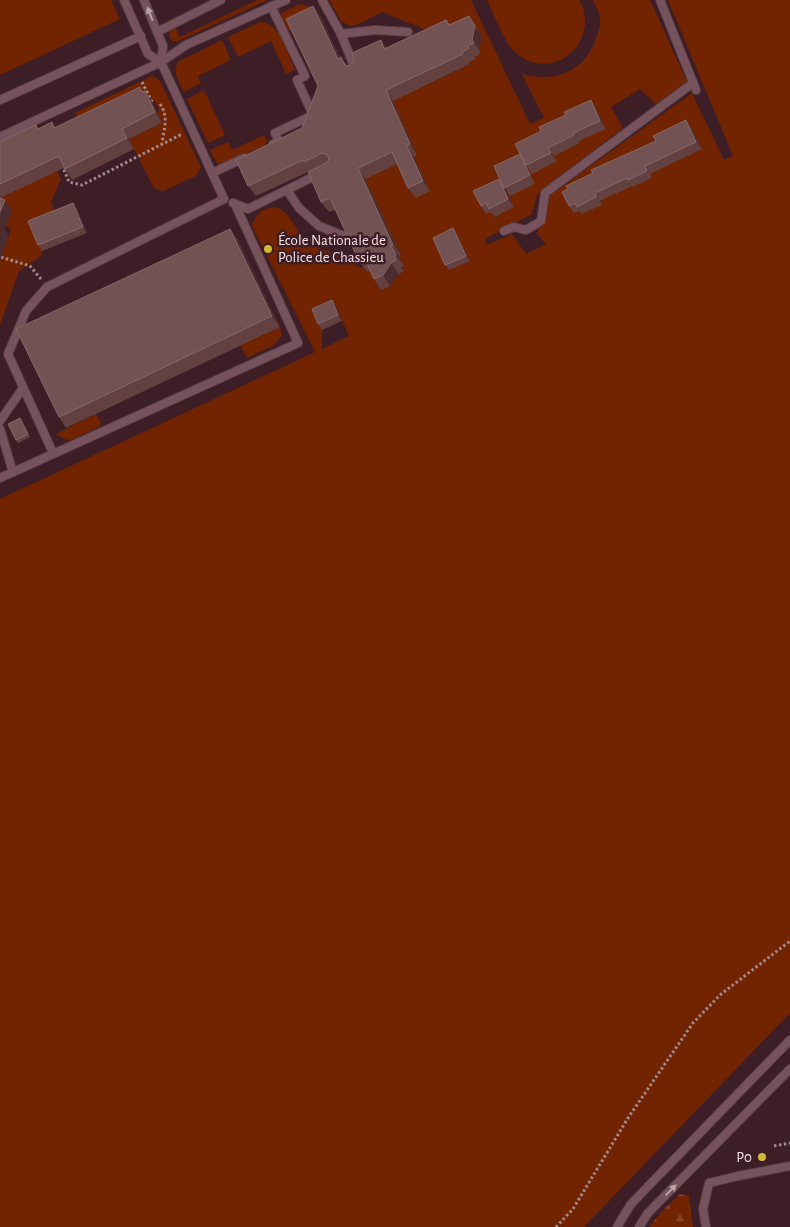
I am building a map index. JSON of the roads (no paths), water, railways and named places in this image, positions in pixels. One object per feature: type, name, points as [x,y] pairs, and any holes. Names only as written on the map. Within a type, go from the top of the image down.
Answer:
[{"type":"lane","points":[[144,0],[163,46],[161,62],[224,200],[248,209],[331,169]]},
{"type":"lane","points":[[157,32],[220,0]]},
{"type":"lane","points":[[0,137],[161,62],[186,45],[286,0]]},
{"type":"lane","points":[[322,0],[341,34],[356,71]]},
{"type":"lane","points":[[504,231],[514,227],[526,230],[541,221],[545,192],[694,86],[660,0]]},
{"type":"lane","points":[[126,1],[148,54],[161,62]]},
{"type":"lane","points":[[262,150],[278,142],[275,133],[313,115],[297,80],[305,76],[272,6]]},
{"type":"lane","points":[[341,34],[375,30],[408,32]]},
{"type":"lane","points":[[0,100],[141,36]]},
{"type":"lane","points":[[212,173],[254,154]]},
{"type":"lane","points":[[287,190],[299,208],[319,226],[344,236]]},
{"type":"lane","points":[[53,453],[8,354],[26,311],[47,287],[224,200]]},
{"type":"lane","points":[[0,478],[298,343],[234,204]]},
{"type":"lane","points":[[0,421],[23,388]]},
{"type":"lane","points":[[0,429],[13,472]]},
{"type":"lane","points":[[617,1227],[631,1204],[790,1040]]},
{"type":"lane","points":[[639,1227],[648,1213],[790,1069]]},
{"type":"lane","points":[[706,1227],[703,1209],[709,1183],[790,1166]]},
{"type":"place","name":"École Nationale de Police de Chassieu","points":[[268,249]]},
{"type":"place","name":"P0","points":[[762,1157]]}]
